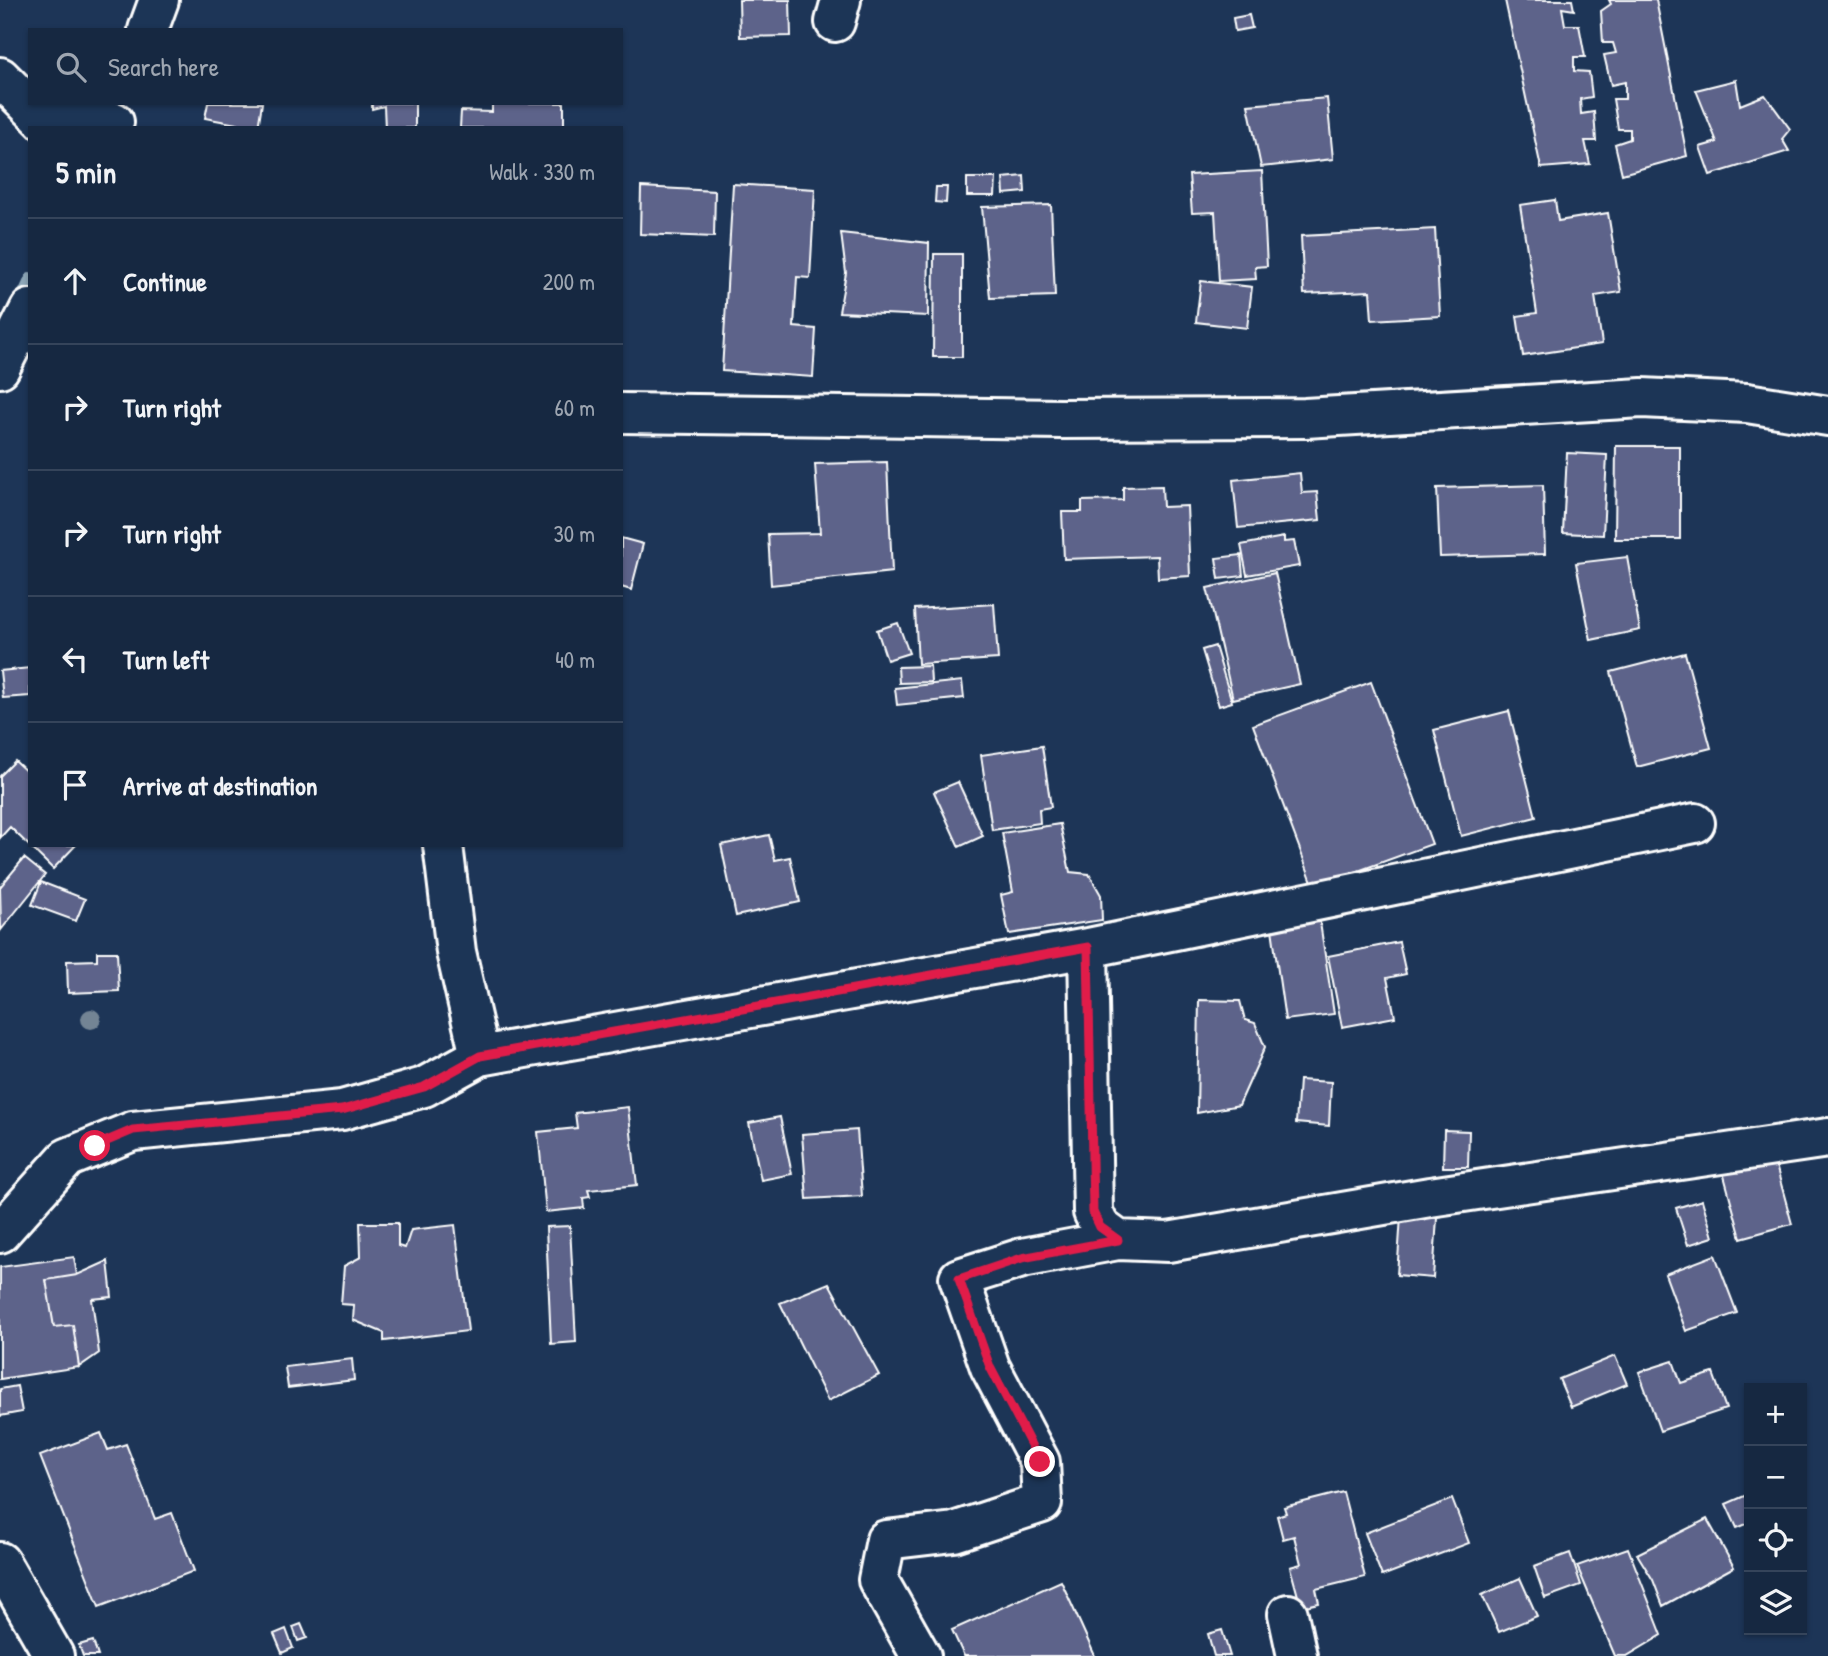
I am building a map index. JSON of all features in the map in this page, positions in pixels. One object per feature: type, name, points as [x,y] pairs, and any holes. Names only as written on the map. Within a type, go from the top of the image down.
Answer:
[{"type":"street","points":[[149,28],[159,0]]},
{"type":"street","points":[[0,77],[28,92]]},
{"type":"street","points":[[0,77],[49,126]]},
{"type":"street","points":[[52,105],[84,119],[115,118]]},
{"type":"street","points":[[0,368],[28,313]]},
{"type":"street","points":[[623,413],[1061,419],[1305,418],[1642,398],[1747,403],[1828,416]]},
{"type":"street","points":[[0,1233],[67,1158],[133,1130],[342,1110],[424,1087],[480,1056],[1088,947],[1695,823]]},
{"type":"street","points":[[443,847],[456,952],[480,1056]]},
{"type":"street","points":[[1088,947],[1093,1212],[1100,1227],[1118,1240]]},
{"type":"street","points":[[921,1656],[878,1580],[886,1541],[954,1532],[1042,1503],[1040,1462],[990,1367],[959,1279],[1022,1258],[1118,1240],[1168,1242],[1430,1198],[1828,1138]]},
{"type":"street","points":[[0,1562],[54,1656]]},
{"type":"street","points":[[1289,1614],[1297,1656]]},
{"type":"building","points":[[739,0],[790,0],[791,36],[740,37]]},
{"type":"building","points":[[1505,0],[1572,0],[1574,10],[1562,8],[1565,25],[1579,25],[1585,57],[1574,57],[1574,71],[1589,72],[1592,97],[1580,99],[1581,114],[1594,112],[1596,141],[1585,141],[1590,164],[1541,168]]},
{"type":"building","points":[[1609,0],[1656,0],[1687,156],[1622,174],[1615,144],[1630,139],[1630,129],[1618,129],[1613,99],[1625,99],[1625,82],[1611,85],[1604,55],[1616,53],[1613,43],[1603,43],[1601,11],[1611,4]]},
{"type":"building","points":[[1249,15],[1252,28],[1235,31],[1233,18]]},
{"type":"building","points":[[1736,80],[1740,105],[1765,95],[1790,129],[1782,139],[1789,151],[1710,175],[1700,147],[1717,142],[1696,90]]},
{"type":"building","points":[[1327,98],[1333,159],[1261,167],[1248,105]]},
{"type":"building","points":[[208,105],[262,105],[258,126],[205,118]]},
{"type":"building","points":[[372,105],[415,105],[415,126],[385,126],[384,106],[372,109]]},
{"type":"building","points":[[492,105],[564,105],[564,126],[460,126],[461,111],[492,112]]},
{"type":"building","points":[[1262,171],[1267,266],[1255,267],[1256,279],[1219,281],[1215,212],[1192,213],[1189,175]]},
{"type":"building","points":[[1024,176],[1025,192],[1004,194],[1003,178]]},
{"type":"building","points":[[967,178],[996,178],[995,196],[967,196]]},
{"type":"building","points":[[733,184],[815,189],[810,278],[797,277],[794,327],[816,329],[813,377],[722,371]]},
{"type":"building","points":[[641,187],[715,191],[714,237],[640,234]]},
{"type":"building","points":[[936,187],[947,187],[946,203],[935,202]]},
{"type":"building","points":[[1555,200],[1558,221],[1608,213],[1621,292],[1595,296],[1602,344],[1523,356],[1517,316],[1537,313],[1520,205]]},
{"type":"building","points":[[1051,205],[1055,296],[990,298],[982,207]]},
{"type":"building","points":[[1435,229],[1440,316],[1372,320],[1370,291],[1304,294],[1301,236]]},
{"type":"building","points":[[841,233],[929,243],[928,316],[839,312],[846,273]]},
{"type":"building","points":[[934,254],[962,254],[962,357],[933,357]]},
{"type":"building","points":[[1201,281],[1252,287],[1247,328],[1196,322]]},
{"type":"building","points":[[1616,446],[1680,446],[1680,539],[1615,539]]},
{"type":"building","points":[[1567,453],[1607,455],[1603,535],[1563,533]]},
{"type":"building","points":[[887,462],[892,572],[771,585],[768,534],[820,533],[815,464]]},
{"type":"building","points":[[1300,473],[1302,493],[1317,492],[1320,520],[1238,528],[1233,480]]},
{"type":"building","points":[[1543,485],[1545,554],[1440,557],[1437,488]]},
{"type":"building","points":[[1162,486],[1163,507],[1187,506],[1190,576],[1158,578],[1157,556],[1064,559],[1062,512],[1082,512],[1082,501],[1123,500],[1123,487]]},
{"type":"building","points":[[1284,537],[1284,542],[1294,541],[1299,566],[1247,575],[1241,545]]},
{"type":"building","points":[[623,539],[643,544],[631,590],[623,588]]},
{"type":"building","points":[[1241,555],[1243,576],[1219,579],[1216,558]]},
{"type":"building","points":[[1627,557],[1640,630],[1591,640],[1576,563]]},
{"type":"building","points":[[1275,573],[1300,684],[1233,699],[1207,588]]},
{"type":"building","points":[[994,604],[998,659],[918,664],[915,609]]},
{"type":"building","points":[[898,623],[909,653],[887,660],[877,630]]},
{"type":"building","points":[[1215,646],[1232,702],[1219,706],[1202,650]]},
{"type":"building","points":[[1685,653],[1711,748],[1637,767],[1611,672]]},
{"type":"building","points":[[930,666],[931,682],[899,683],[898,667]]},
{"type":"building","points":[[28,668],[28,696],[3,698],[0,671]]},
{"type":"building","points":[[962,681],[964,698],[897,705],[895,688]]},
{"type":"building","points":[[1371,682],[1432,844],[1314,887],[1253,725]]},
{"type":"building","points":[[1509,711],[1536,817],[1461,836],[1434,730]]},
{"type":"building","points":[[1042,746],[1051,807],[1039,809],[1040,823],[992,830],[981,755]]},
{"type":"building","points":[[15,761],[28,773],[28,845],[10,827],[0,838],[0,776]]},
{"type":"building","points":[[958,782],[983,836],[959,847],[934,792]]},
{"type":"building","points":[[1060,824],[1070,872],[1089,874],[1101,895],[1102,920],[1009,934],[1001,895],[1013,892],[1002,833]]},
{"type":"building","points":[[769,835],[775,860],[790,857],[800,902],[736,916],[721,845]]},
{"type":"building","points":[[30,847],[74,847],[53,869]]},
{"type":"building","points":[[24,858],[45,875],[1,930],[0,887]]},
{"type":"building","points":[[41,882],[85,899],[76,921],[32,905]]},
{"type":"building","points":[[1319,916],[1334,1014],[1285,1020],[1271,922]]},
{"type":"building","points":[[1399,942],[1406,974],[1387,978],[1395,1017],[1342,1027],[1328,956]]},
{"type":"building","points":[[97,952],[117,952],[119,991],[68,993],[67,961],[97,960]]},
{"type":"building","points":[[1199,1000],[1240,1001],[1245,1020],[1255,1023],[1265,1047],[1239,1105],[1197,1113]]},
{"type":"building","points":[[1299,1080],[1331,1082],[1329,1126],[1296,1123]]},
{"type":"building","points":[[628,1107],[637,1185],[588,1190],[590,1197],[583,1198],[584,1208],[546,1212],[538,1132],[577,1128],[575,1113]]},
{"type":"building","points":[[780,1117],[792,1174],[761,1180],[749,1123]]},
{"type":"building","points":[[857,1130],[862,1196],[807,1199],[802,1134]]},
{"type":"building","points":[[1444,1130],[1469,1131],[1468,1167],[1443,1167]]},
{"type":"building","points":[[1774,1158],[1792,1224],[1741,1238],[1723,1172]]},
{"type":"building","points":[[1702,1200],[1713,1237],[1688,1245],[1676,1208]]},
{"type":"building","points":[[1401,1216],[1437,1218],[1433,1278],[1397,1275]]},
{"type":"building","points":[[360,1223],[398,1223],[398,1246],[405,1248],[411,1230],[455,1225],[468,1331],[384,1341],[384,1333],[353,1320],[354,1305],[341,1304],[344,1266],[361,1257]]},
{"type":"building","points":[[570,1226],[576,1342],[551,1344],[546,1227]]},
{"type":"building","points":[[1715,1255],[1737,1313],[1686,1331],[1665,1274]]},
{"type":"building","points":[[74,1257],[77,1275],[46,1280],[54,1327],[73,1325],[79,1367],[0,1379],[0,1267]]},
{"type":"building","points":[[108,1261],[112,1297],[92,1299],[99,1353],[79,1367],[73,1325],[54,1327],[46,1280],[77,1275]]},
{"type":"building","points":[[829,1283],[879,1375],[828,1401],[780,1303]]},
{"type":"building","points":[[1615,1356],[1627,1384],[1571,1407],[1559,1379]]},
{"type":"building","points":[[352,1359],[354,1380],[288,1388],[285,1367]]},
{"type":"building","points":[[1673,1361],[1681,1383],[1713,1373],[1726,1409],[1660,1431],[1639,1372]]},
{"type":"building","points":[[17,1386],[22,1412],[0,1416],[0,1389]]},
{"type":"building","points":[[101,1433],[108,1450],[126,1444],[155,1519],[172,1513],[194,1571],[99,1607],[40,1456]]},
{"type":"building","points":[[1343,1492],[1365,1577],[1316,1589],[1319,1603],[1301,1607],[1290,1567],[1301,1564],[1294,1536],[1283,1539],[1277,1516],[1286,1513],[1284,1507]]},
{"type":"building","points":[[1744,1496],[1744,1525],[1737,1528],[1726,1504]]},
{"type":"building","points":[[1452,1499],[1469,1543],[1382,1576],[1365,1533]]},
{"type":"building","points":[[1707,1519],[1734,1567],[1663,1606],[1653,1580],[1637,1554]]},
{"type":"building","points":[[1628,1548],[1662,1635],[1627,1656],[1615,1656],[1577,1566]]},
{"type":"building","points":[[1570,1553],[1581,1585],[1545,1598],[1534,1566]]},
{"type":"building","points":[[1520,1578],[1537,1616],[1499,1632],[1482,1595]]},
{"type":"building","points":[[1061,1581],[1095,1656],[964,1656],[952,1630]]},
{"type":"building","points":[[301,1624],[307,1638],[298,1641],[293,1627]]},
{"type":"building","points":[[286,1629],[293,1648],[282,1653],[274,1634]]},
{"type":"building","points":[[1222,1630],[1230,1656],[1214,1656],[1208,1634]]},
{"type":"building","points":[[93,1641],[98,1656],[83,1656],[79,1645]]},
{"type":"waterway","points":[[18,304],[28,282]]},
{"type":"route","points":[[95,1146],[133,1130],[342,1110],[424,1087],[480,1056],[1088,947],[1093,1212],[1100,1227],[1118,1240],[1022,1258],[959,1279],[990,1367],[1040,1462]]}]
